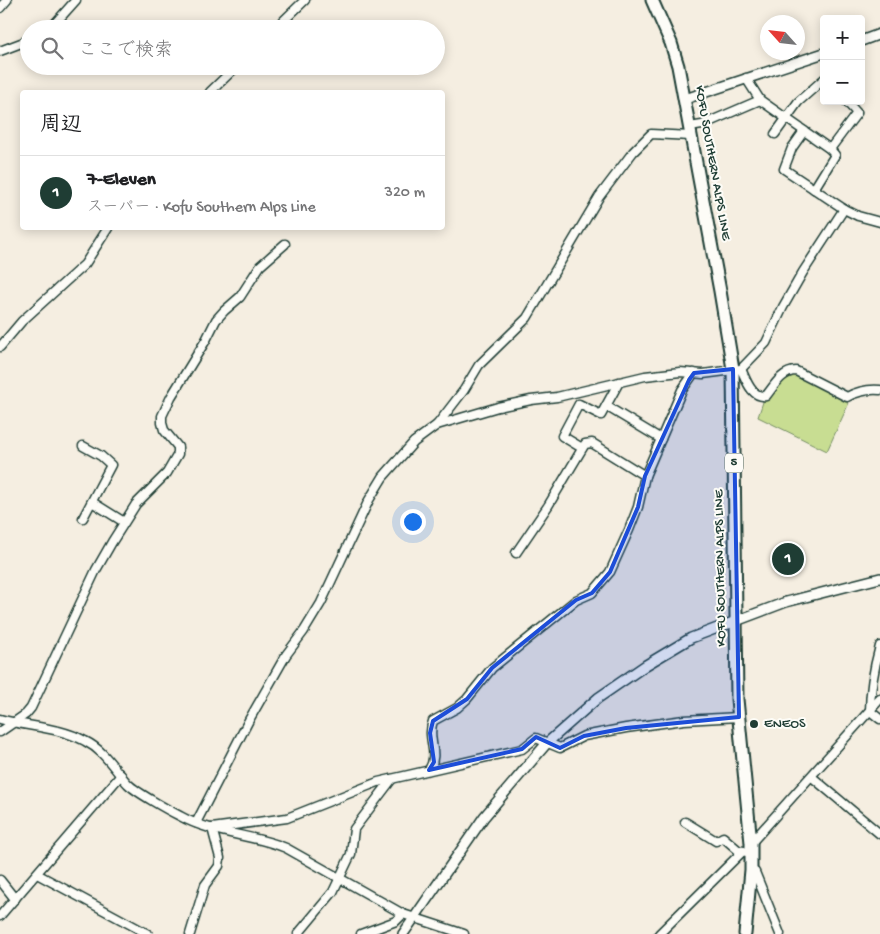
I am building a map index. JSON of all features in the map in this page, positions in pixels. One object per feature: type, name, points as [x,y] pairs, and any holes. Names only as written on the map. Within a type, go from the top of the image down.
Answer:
[{"type":"main road","name":"KOFU SOUTHERN ALPS LINE","points":[[652,0],[671,43],[685,99],[729,342],[736,369],[737,700],[751,870],[744,934]]},
{"type":"street","points":[[0,8],[7,0]]},
{"type":"street","points":[[58,20],[76,0]]},
{"type":"street","points":[[284,20],[305,0]]},
{"type":"street","points":[[865,39],[880,34]]},
{"type":"street","points":[[0,51],[20,43]]},
{"type":"street","points":[[685,99],[820,56]]},
{"type":"street","points":[[212,90],[228,75]]},
{"type":"street","points":[[746,78],[760,100],[830,149],[835,155],[814,189]]},
{"type":"street","points":[[775,134],[798,102],[820,83]]},
{"type":"street","points":[[196,823],[249,720],[286,655],[304,631],[321,603],[369,500],[383,477],[414,442],[437,425],[464,390],[479,365],[526,318],[599,197],[634,152],[651,134],[690,132],[760,100]]},
{"type":"street","points":[[830,149],[857,113],[850,105]]},
{"type":"street","points":[[804,131],[792,148],[784,168],[844,209],[858,216],[880,222]]},
{"type":"street","points":[[437,425],[498,407],[557,397],[645,376],[680,372],[703,374],[736,369],[766,343],[783,307],[844,209]]},
{"type":"street","points":[[0,347],[28,316],[85,264],[107,230]]},
{"type":"street","points":[[0,732],[16,722],[31,708],[96,570],[136,504],[167,473],[178,454],[178,447],[164,430],[162,423],[162,416],[171,397],[216,320],[240,297],[260,266],[285,244]]},
{"type":"street","points":[[736,369],[754,393],[760,397],[766,396],[789,371],[796,371],[847,397],[868,389],[880,390]]},
{"type":"street","points":[[429,770],[434,762],[430,733],[434,721],[462,703],[492,668],[576,600],[592,593],[610,572],[638,507],[645,476],[682,390],[694,374]]},
{"type":"street","points":[[582,448],[562,436],[579,404],[600,415],[619,382]]},
{"type":"street","points":[[606,406],[661,439]]},
{"type":"street","points":[[516,553],[548,506],[584,444],[592,443],[645,476]]},
{"type":"street","points":[[83,446],[101,456],[111,465],[83,518]]},
{"type":"street","points":[[92,502],[124,522]]},
{"type":"street","points":[[403,934],[484,817],[548,743],[598,698],[646,665],[691,638],[786,602],[880,578]]},
{"type":"street","points":[[870,711],[871,682],[880,646]]},
{"type":"street","points":[[659,934],[748,849],[880,699]]},
{"type":"street","points":[[870,711],[880,719]]},
{"type":"street","points":[[212,828],[287,818],[360,789],[392,779],[522,749],[536,738],[560,748],[584,736],[626,728],[684,720],[739,717]]},
{"type":"street","points":[[0,719],[69,734],[86,741],[104,754],[129,785],[181,817],[212,828],[286,848],[403,914],[464,934]]},
{"type":"street","points":[[0,916],[121,775]]},
{"type":"street","points":[[812,777],[880,834]]},
{"type":"street","points":[[298,934],[321,908],[340,879],[351,854],[354,829],[392,779]]},
{"type":"street","points":[[685,822],[716,841],[723,837],[738,850],[748,849]]},
{"type":"street","points":[[190,934],[205,886],[219,866],[220,858],[212,828]]},
{"type":"street","points":[[751,870],[755,872],[780,934]]},
{"type":"street","points":[[37,874],[148,934]]},
{"type":"street","points":[[0,880],[15,899]]},
{"type":"street","points":[[361,934],[396,921],[403,914]]},
{"type":"highlighted area","points":[[733,369],[739,717],[626,728],[584,736],[560,748],[536,737],[522,749],[429,770],[434,762],[430,733],[433,721],[467,699],[492,668],[576,600],[592,593],[610,572],[638,507],[645,476],[689,380],[694,373]]},
{"type":"green space","points":[[788,375],[798,375],[847,401],[848,405],[827,451],[758,417],[764,399]]},
{"type":"place","name":"7-Eleven","points":[[788,559]]},
{"type":"place","name":"ENEOS","points":[[754,724]]}]
